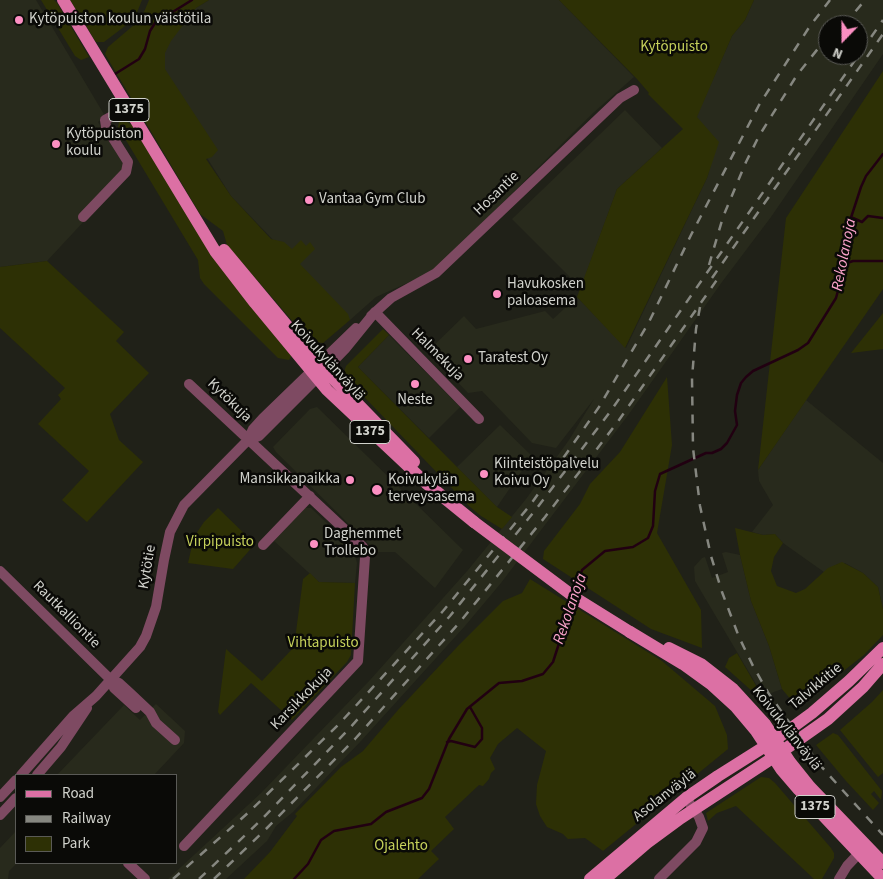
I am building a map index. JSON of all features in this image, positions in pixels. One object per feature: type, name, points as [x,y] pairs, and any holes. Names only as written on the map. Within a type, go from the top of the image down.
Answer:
[{"type":"main road","name":"Koivukylänväylä","points":[[63,0],[215,251],[318,371],[431,478],[455,506],[474,522],[569,593],[630,632],[646,640],[712,685],[735,706],[756,731],[771,742],[778,754],[781,769],[799,790],[863,850],[883,863]]},
{"type":"main road","name":"Talvikkitie","points":[[771,742],[827,700],[883,648]]},
{"type":"main road","name":"Talvikkitie","points":[[778,754],[828,718],[863,687],[883,664]]},
{"type":"main road","name":"Asolanväylä","points":[[590,879],[686,798],[771,742]]},
{"type":"main road","name":"Asolanväylä","points":[[605,879],[647,843],[778,754]]},
{"type":"main road","name":"Koivukylänväylä","points":[[863,850],[883,879]]},
{"type":"street","name":"Hosantie","points":[[318,371],[360,332],[375,312],[392,298],[436,274],[620,98],[634,90]]},
{"type":"street","points":[[83,217],[126,172],[128,162],[106,126],[105,120],[127,108]]},
{"type":"street","name":"Halmekuja","points":[[375,312],[480,419]]},
{"type":"street","name":"Kytötie","points":[[32,774],[73,716],[88,704],[111,680],[146,636],[156,607],[166,546],[176,519],[184,505],[248,440],[259,436],[318,371]]},
{"type":"street","name":"Kytökuja","points":[[189,384],[248,440]]},
{"type":"street","name":"Karsikkokuja","points":[[184,846],[358,661],[365,552],[357,541],[310,496],[248,440]]},
{"type":"street","points":[[263,545],[310,496]]},
{"type":"street","name":"Rautkalliontie","points":[[0,571],[111,680],[119,683],[150,712],[156,723],[176,740]]},
{"type":"street","points":[[0,797],[15,781]]},
{"type":"street","points":[[659,879],[696,842],[703,828],[699,817],[686,798]]},
{"type":"street","points":[[0,815],[15,799]]},
{"type":"street","points":[[839,879],[847,866],[863,850]]},
{"type":"street","points":[[129,864],[145,879]]},
{"type":"shaded area","name":"Kytöpuiston koulu","points":[[0,0],[36,0],[105,116],[98,122],[125,167],[87,218],[47,261],[0,267]]},
{"type":"shaded area","points":[[209,0],[559,0],[634,77],[593,113],[434,271],[376,297],[350,320],[231,196],[135,43]]},
{"type":"shaded area","points":[[754,0],[883,0],[883,54],[771,217],[722,282],[629,414],[501,583],[465,626],[361,741],[293,812],[276,826],[267,841],[226,879],[168,879],[261,793],[370,680],[468,570],[526,499],[569,440],[594,399],[556,448],[532,443],[482,391],[468,393],[428,351],[464,316],[476,329],[545,311],[553,319],[577,297],[626,348],[707,178],[711,164],[696,117],[732,36],[745,20]]},
{"type":"shaded area","points":[[625,110],[662,148],[617,189],[581,288],[512,219]]},
{"type":"shaded area","points":[[389,335],[460,407],[429,438],[358,367]]},
{"type":"shaded area","points":[[806,400],[883,463],[883,609],[878,587],[863,573],[845,563],[838,564],[824,572],[783,543],[775,534],[763,535],[752,532],[773,505],[759,481],[758,470]]},
{"type":"shaded area","points":[[317,407],[463,550],[435,588],[395,552],[371,552],[371,546],[276,452],[273,447],[310,409]]},
{"type":"shaded area","points":[[500,425],[532,456],[497,507],[457,467]]},
{"type":"shaded area","name":"Daghemmet Trollebo","points":[[305,508],[311,508],[353,548],[357,563],[355,583],[319,582],[274,541]]},
{"type":"shaded area","points":[[722,553],[740,555],[751,601],[769,646],[782,689],[763,696],[695,581],[694,567],[705,557],[712,578],[728,572]]},
{"type":"shaded area","points":[[156,704],[185,731],[184,743],[155,774],[58,774],[124,705],[140,720]]},
{"type":"shaded area","points":[[15,832],[16,864],[9,871],[8,879],[0,879],[0,848]]},
{"type":"green space","points":[[41,0],[54,0],[57,3],[89,57],[81,60],[75,56]]},
{"type":"green space","points":[[70,0],[142,0],[136,15],[129,23],[104,42],[96,42]]},
{"type":"green space","points":[[149,0],[209,0],[196,8],[171,41],[165,53],[165,69],[218,150],[212,157],[206,159],[231,196],[271,239],[284,242],[292,249],[301,240],[306,246],[310,242],[315,249],[300,264],[348,314],[350,320],[323,343],[314,342],[307,338],[227,245],[223,231],[200,214],[105,54],[108,47],[141,19]]},
{"type":"green space","name":"Kytöpuisto","points":[[559,0],[754,0],[745,20],[732,36],[697,117],[719,142],[707,178],[625,348],[577,297],[617,189],[683,129]]},
{"type":"green space","points":[[883,71],[883,289],[758,470],[786,218]]},
{"type":"green space","points":[[122,119],[132,125],[292,355],[289,360],[278,358],[204,284],[200,278],[198,260],[118,127]]},
{"type":"green space","points":[[47,261],[124,332],[116,341],[149,373],[110,414],[119,440],[143,462],[87,522],[62,500],[89,471],[38,424],[61,399],[58,395],[65,388],[0,328],[0,267]]},
{"type":"green space","points":[[883,313],[883,349],[851,353]]},
{"type":"green space","points":[[383,329],[389,335],[358,367],[497,507],[512,517],[502,529],[470,507],[346,378],[344,372],[346,366]]},
{"type":"green space","points":[[667,377],[672,445],[657,533],[701,610],[702,648],[651,629],[543,559],[544,551],[580,504],[590,484],[620,452]]},
{"type":"green space","name":"Virpipuisto","points":[[218,508],[255,544],[233,569],[188,563],[194,537],[204,522]]},
{"type":"green space","points":[[735,528],[763,535],[775,534],[783,543],[774,557],[771,571],[777,586],[796,593],[805,589],[828,568],[842,562],[863,573],[878,587],[883,609],[883,635],[864,655],[797,707],[782,689],[769,646],[751,601]]},
{"type":"green space","name":"Vihtapuisto","points":[[310,573],[319,582],[355,583],[351,655],[347,662],[292,720],[251,683],[220,715],[218,712],[226,649],[262,681],[294,647],[303,579]]},
{"type":"green space","name":"Ojalehto","points":[[530,579],[662,661],[715,706],[727,735],[728,749],[603,851],[585,838],[568,839],[563,834],[547,827],[540,816],[536,804],[537,785],[546,751],[517,728],[498,744],[490,758],[495,769],[489,779],[483,786],[479,785],[445,817],[454,829],[431,851],[439,859],[418,879],[244,879],[270,852],[297,816],[295,814],[341,767],[363,751],[398,710],[503,601],[522,593]]},
{"type":"green space","points":[[737,653],[758,689],[753,692],[725,667],[729,658]]},
{"type":"green space","points":[[883,690],[883,773],[878,777],[840,730]]},
{"type":"green space","points":[[833,733],[838,735],[882,791],[881,800],[874,791],[871,794],[879,803],[873,810],[816,745]]},
{"type":"green space","points":[[761,777],[769,778],[775,783],[834,853],[834,858],[822,879],[814,879],[736,806],[717,813],[708,821],[706,813]]},
{"type":"waterway","points":[[115,74],[139,59],[155,23],[192,0]]},
{"type":"waterway","name":"Rekolanoja","points":[[575,593],[582,570],[605,551],[633,547],[648,538],[653,526],[655,491],[660,474],[706,453],[712,453],[721,449],[727,443],[737,425],[735,411],[737,395],[741,383],[746,377],[753,371],[798,350],[808,343],[836,298],[839,277],[846,252],[845,236],[866,176],[883,154]]},
{"type":"waterway","points":[[853,218],[862,222],[868,216],[883,218]]},
{"type":"waterway","points":[[841,265],[853,261],[883,261]]},
{"type":"waterway","name":"Rekolanoja","points":[[294,879],[308,864],[321,840],[334,831],[371,824],[386,812],[422,798],[429,789],[449,739],[467,709],[499,683],[522,681],[543,674],[553,662],[573,600]]},
{"type":"waterway","name":"Rekolanoja","points":[[447,742],[451,741],[475,747],[482,739],[482,728],[470,707]]},
{"type":"railway","points":[[173,879],[249,812],[340,723],[443,611],[531,504],[599,407],[649,322],[691,235],[759,105],[810,26],[830,0]]},
{"type":"railway","points":[[852,15],[865,0]]},
{"type":"railway","points":[[199,879],[260,821],[348,730],[450,616],[537,508],[610,412],[883,20]]},
{"type":"railway","points":[[712,278],[883,34]]},
{"type":"railway","points":[[709,265],[723,217],[759,136],[797,75],[818,49]]},
{"type":"railway","points":[[214,879],[355,739],[460,622],[545,517],[619,420],[721,274]]},
{"type":"railway","points":[[700,307],[696,329],[692,378],[693,448],[700,506],[711,556],[722,592],[739,637],[769,694],[819,764],[883,835]]},
{"type":"place","name":"Kytöpuiston koulun väistötila","points":[[19,20]]},
{"type":"place","name":"Kytöpuiston koulu","points":[[56,144]]},
{"type":"place","name":"Vantaa Gym Club","points":[[309,200]]},
{"type":"place","name":"Havukosken paloasema","points":[[497,294]]},
{"type":"place","name":"Taratest Oy","points":[[468,359]]},
{"type":"place","name":"Neste","points":[[415,384]]},
{"type":"place","name":"Kiinteistöpalvelu Koivu Oy","points":[[484,474]]},
{"type":"place","name":"Mansikkapaikka","points":[[350,480]]},
{"type":"place","name":"Koivukylän terveysasema","points":[[377,490]]},
{"type":"place","name":"Daghemmet Trollebo","points":[[314,544]]}]
